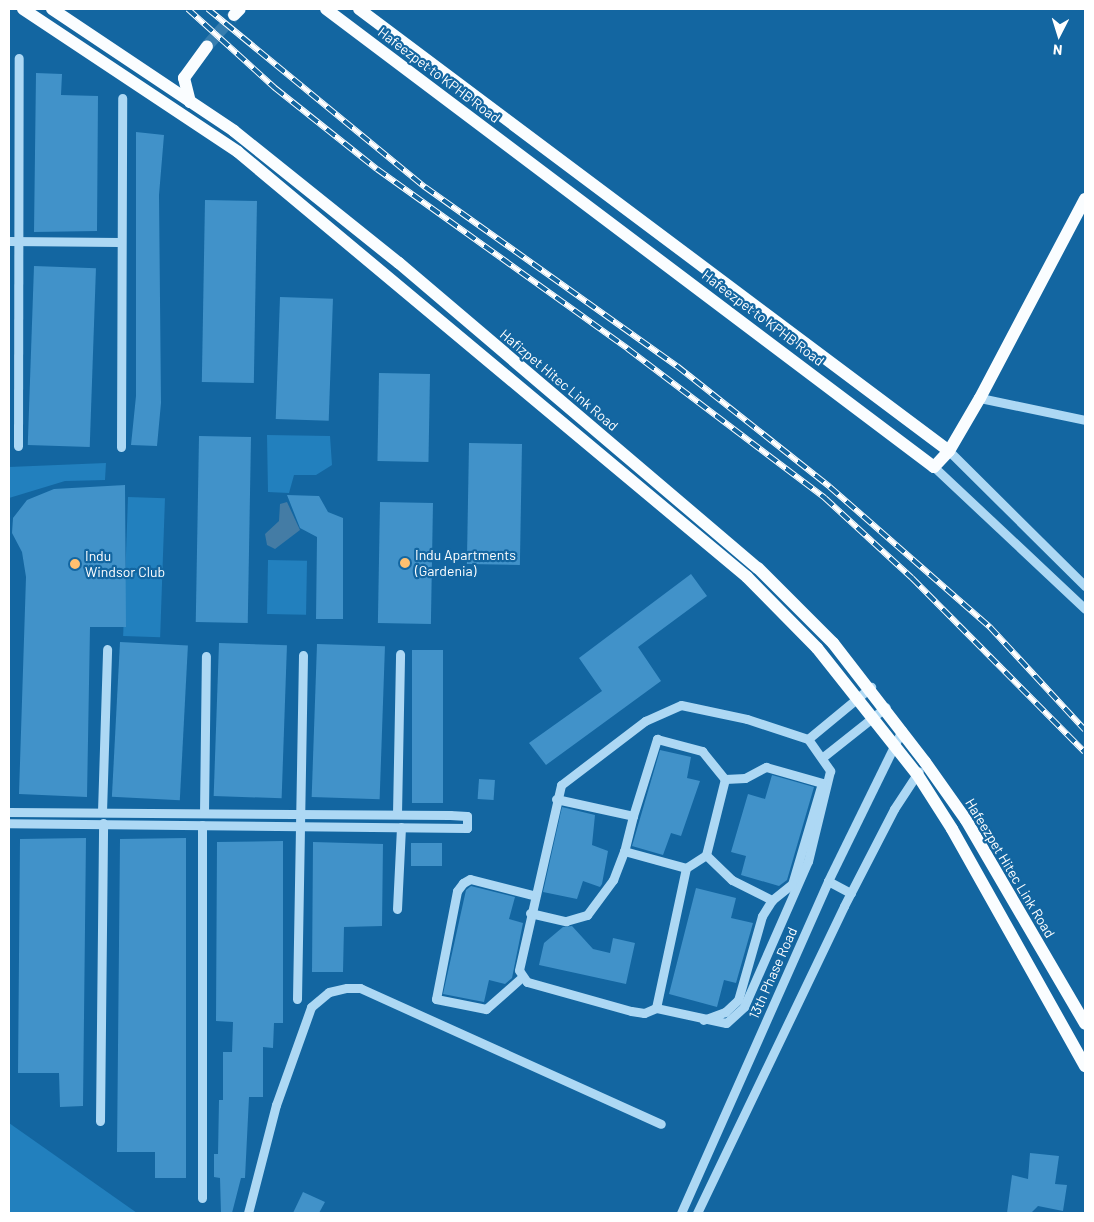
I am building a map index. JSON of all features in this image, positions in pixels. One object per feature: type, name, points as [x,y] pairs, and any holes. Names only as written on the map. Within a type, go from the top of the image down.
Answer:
[{"type":"main road","name":"Hafeezpet Hitec Link Road","points":[[23,9],[238,152],[437,315],[747,578],[817,648],[917,774],[952,829],[1085,1066]]},
{"type":"main road","name":"Hafizpet Hitec Link Road","points":[[52,9],[234,131],[399,263],[758,568],[833,642],[871,687],[902,730]]},
{"type":"main road","name":"Hafeezpet to KPHB Road","points":[[326,9],[934,467]]},
{"type":"main road","points":[[359,9],[950,451]]},
{"type":"main road","points":[[190,102],[184,78],[208,46]]},
{"type":"main road","points":[[934,467],[950,451],[980,398],[1085,199]]},
{"type":"main road","name":"Hafeezpet Hitec Link Road","points":[[902,730],[966,820],[1085,1024]]},
{"type":"main road","points":[[952,829],[966,820]]},
{"type":"street","points":[[18,58],[18,446]]},
{"type":"street","points":[[121,447],[119,242],[122,98]]},
{"type":"street","points":[[9,241],[119,242]]},
{"type":"street","points":[[980,398],[1085,420]]},
{"type":"street","points":[[950,451],[1085,586]]},
{"type":"street","points":[[934,467],[1085,609]]},
{"type":"street","points":[[102,812],[107,650]]},
{"type":"street","points":[[397,814],[400,654]]},
{"type":"street","points":[[297,999],[303,655]]},
{"type":"street","points":[[204,813],[206,656]]},
{"type":"street","points":[[808,739],[871,687]]},
{"type":"street","points":[[521,978],[631,1011],[644,1013],[656,1008],[703,1020],[726,1023],[744,1007],[808,861],[828,786],[830,771],[823,757],[808,739],[747,719],[681,705],[668,708],[560,785],[530,913],[521,978],[486,1009],[436,998],[457,892],[463,883],[470,879],[534,895]]},
{"type":"street","points":[[823,757],[886,707]]},
{"type":"street","name":"13th Phase Road","points":[[681,1213],[828,881],[902,730]]},
{"type":"street","points":[[530,913],[566,921],[587,915],[613,880],[624,851],[657,740],[702,751],[725,779]]},
{"type":"street","points":[[697,1213],[851,893],[894,809],[925,762]]},
{"type":"street","points":[[703,1020],[726,1012],[738,1000],[762,916],[772,900],[792,884],[822,783],[766,767],[745,778],[725,779]]},
{"type":"street","points":[[656,1008],[686,868],[706,855],[725,779]]},
{"type":"street","points":[[556,799],[633,816]]},
{"type":"street","points":[[9,812],[300,813],[466,816],[467,828],[102,822],[9,823]]},
{"type":"street","points":[[100,1121],[102,822]]},
{"type":"street","points":[[202,825],[202,1198]]},
{"type":"street","points":[[397,909],[401,826]]},
{"type":"street","points":[[624,851],[686,868]]},
{"type":"street","points":[[706,855],[732,880],[772,900]]},
{"type":"street","points":[[828,881],[851,893]]},
{"type":"street","points":[[248,1213],[276,1104],[311,1007],[329,992],[347,988],[360,988],[662,1124]]},
{"type":"shaded area","points":[[267,435],[330,436],[332,465],[316,475],[294,475],[289,493],[268,492]]},
{"type":"shaded area","points":[[106,463],[105,480],[65,481],[9,498],[9,467]]},
{"type":"shaded area","points":[[128,497],[165,498],[160,637],[123,636]]},
{"type":"shaded area","points":[[287,502],[300,530],[275,549],[267,545],[265,534],[279,521],[280,504]]},
{"type":"shaded area","points":[[268,560],[307,561],[306,615],[267,614]]},
{"type":"shaded area","points":[[9,1123],[137,1213],[9,1213]]},
{"type":"building","points":[[36,73],[62,74],[61,95],[98,96],[97,231],[34,232]]},
{"type":"building","points":[[136,132],[164,135],[159,195],[161,403],[157,446],[131,445],[136,396]]},
{"type":"building","points":[[205,200],[257,201],[254,383],[202,382]]},
{"type":"building","points":[[34,266],[96,268],[90,447],[28,445]]},
{"type":"building","points":[[280,297],[333,299],[329,421],[276,419]]},
{"type":"building","points":[[379,373],[430,374],[428,462],[377,461]]},
{"type":"building","points":[[199,436],[251,437],[248,623],[196,622]]},
{"type":"building","points":[[469,443],[522,444],[520,565],[467,564]]},
{"type":"building","points":[[125,485],[126,627],[90,627],[87,797],[19,794],[26,577],[22,552],[12,533],[13,518],[27,500],[54,489]]},
{"type":"building","points":[[287,495],[319,496],[328,512],[343,518],[343,619],[316,619],[317,537],[300,528]]},
{"type":"building","name":"Indu Apartments (Gardenia)","points":[[380,502],[433,503],[431,624],[378,623]]},
{"type":"building","points":[[691,574],[707,596],[638,647],[661,681],[546,765],[529,743],[602,691],[579,658]]},
{"type":"building","points":[[120,642],[188,646],[180,800],[112,797]]},
{"type":"building","points":[[219,643],[287,645],[282,798],[214,796]]},
{"type":"building","points":[[317,644],[385,646],[380,799],[312,797]]},
{"type":"building","points":[[412,650],[443,650],[443,803],[412,803]]},
{"type":"building","points":[[660,750],[691,757],[687,778],[700,781],[681,836],[671,833],[663,855],[632,846]]},
{"type":"building","points":[[772,775],[814,787],[787,880],[779,886],[741,875],[746,856],[731,852],[748,794],[765,799]]},
{"type":"building","points":[[479,779],[495,780],[494,800],[478,799]]},
{"type":"building","points":[[562,807],[595,815],[592,845],[608,851],[602,884],[600,887],[583,881],[577,899],[543,892]]},
{"type":"building","points":[[86,838],[83,1106],[60,1107],[59,1073],[18,1073],[20,839]]},
{"type":"building","points":[[186,838],[186,1178],[155,1178],[155,1152],[117,1152],[120,839]]},
{"type":"building","points":[[283,841],[283,1023],[274,1023],[273,1048],[263,1047],[263,1097],[249,1097],[245,1178],[241,1178],[232,1213],[221,1213],[220,1178],[214,1177],[214,1154],[218,1154],[219,1100],[223,1100],[223,1052],[232,1052],[233,1022],[216,1021],[217,842]]},
{"type":"building","points":[[313,842],[383,844],[382,926],[344,927],[343,972],[312,972]]},
{"type":"building","points":[[411,843],[442,843],[442,866],[411,866]]},
{"type":"building","points":[[471,886],[515,897],[509,919],[523,923],[512,978],[505,984],[489,980],[484,1002],[443,994],[466,890]]},
{"type":"building","points":[[696,888],[736,898],[731,918],[753,923],[736,983],[724,980],[717,1007],[669,994]]},
{"type":"building","points":[[572,926],[593,949],[610,953],[613,938],[635,943],[626,984],[539,965],[544,943],[563,927]]},
{"type":"building","points":[[1030,1153],[1059,1156],[1055,1184],[1067,1185],[1063,1211],[1038,1206],[1031,1213],[1007,1213],[1012,1175],[1028,1179]]},
{"type":"building","points":[[303,1192],[325,1202],[319,1213],[293,1213]]},
{"type":"tunnel","points":[[207,46],[234,15]]},
{"type":"railway","points":[[188,9],[275,88],[377,169],[628,349],[825,498],[912,578],[1085,752]]},
{"type":"railway","points":[[208,9],[425,187],[677,366],[830,487],[990,627],[1085,730]]},
{"type":"place","name":"Indu Apartments (Gardenia)","points":[[405,563]]},
{"type":"place","name":"Indu Windsor Club","points":[[75,564]]}]
